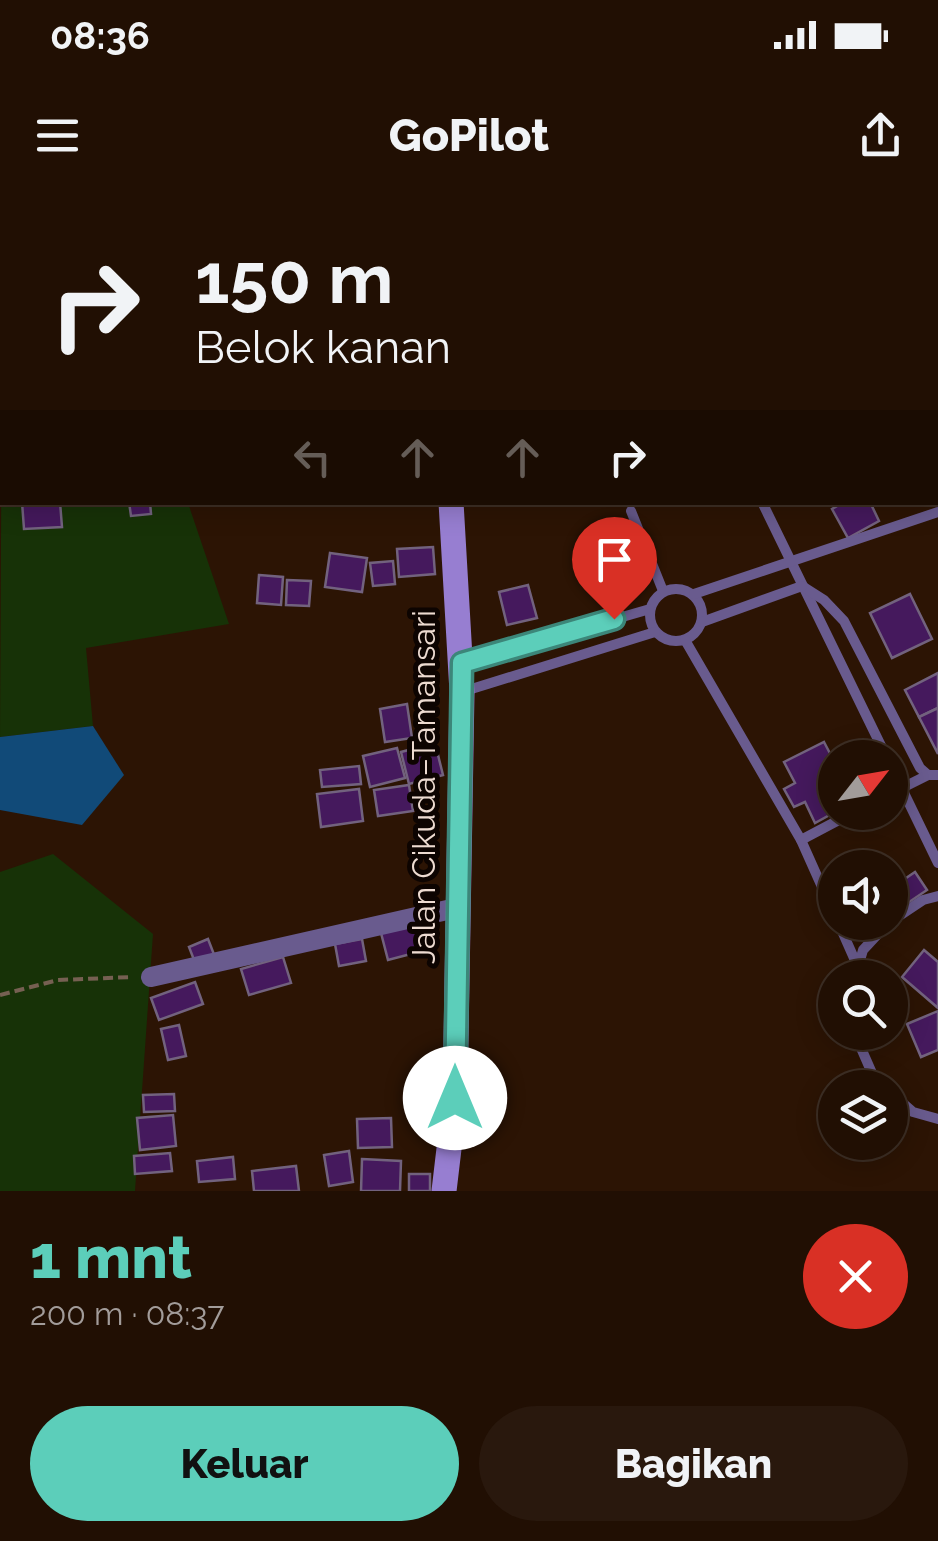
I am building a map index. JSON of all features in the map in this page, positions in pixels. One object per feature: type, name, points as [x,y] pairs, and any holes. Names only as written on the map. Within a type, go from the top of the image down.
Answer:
[{"type":"street","name":"Jalan Cikuda–Tamansari","points":[[444,1191],[455,1098],[462,692],[451,505]]},
{"type":"street","points":[[151,977],[456,908]]},
{"type":"lane","points":[[763,505],[878,740]]},
{"type":"lane","points":[[631,511],[663,590]]},
{"type":"lane","points":[[694,594],[938,512]]},
{"type":"lane","points":[[650,609],[655,632],[666,640],[686,640],[702,622],[802,586]]},
{"type":"lane","points":[[802,586],[824,600],[844,621],[920,768],[933,775]]},
{"type":"lane","points":[[663,590],[686,589],[694,594],[700,602],[702,622]]},
{"type":"lane","points":[[462,663],[650,609],[663,590]]},
{"type":"lane","points":[[462,692],[655,632]]},
{"type":"lane","points":[[686,640],[801,840],[818,878]]},
{"type":"lane","points":[[851,685],[872,676]]},
{"type":"lane","points":[[908,785],[933,775]]},
{"type":"lane","points":[[908,800],[938,863]]},
{"type":"lane","points":[[801,840],[820,830]]},
{"type":"lane","points":[[908,910],[938,896]]},
{"type":"lane","points":[[908,1108],[938,1120]]},
{"type":"path","points":[[0,994],[58,980],[151,977]]},
{"type":"green space","points":[[1,505],[189,505],[229,624],[86,648],[93,726],[0,737]]},
{"type":"green space","points":[[53,854],[153,934],[135,1191],[0,1191],[0,872]]},
{"type":"water","points":[[93,726],[124,775],[82,825],[0,810],[0,737]]},
{"type":"building","points":[[22,505],[60,505],[62,527],[24,529]]},
{"type":"building","points":[[129,505],[150,505],[151,514],[131,516]]},
{"type":"building","points":[[839,505],[871,505],[879,521],[848,538],[832,509]]},
{"type":"building","points":[[433,547],[435,574],[399,577],[397,549]]},
{"type":"building","points":[[330,553],[367,558],[362,592],[325,587]]},
{"type":"building","points":[[393,561],[395,584],[373,586],[370,563]]},
{"type":"building","points":[[259,575],[283,577],[281,605],[257,603]]},
{"type":"building","points":[[287,580],[311,581],[309,606],[286,605]]},
{"type":"building","points":[[528,585],[537,618],[507,625],[499,592]]},
{"type":"building","points":[[910,594],[932,639],[892,658],[870,613]]},
{"type":"building","points":[[938,673],[938,708],[919,717],[905,690]]},
{"type":"building","points":[[407,704],[412,738],[385,742],[380,709]]},
{"type":"building","points":[[938,708],[938,754],[919,717]]},
{"type":"building","points":[[435,743],[443,775],[409,784],[401,752]]},
{"type":"building","points":[[818,745],[815,823],[805,802],[794,807],[784,789],[795,783],[784,762]]},
{"type":"building","points":[[397,748],[405,778],[370,787],[363,756]]},
{"type":"building","points":[[359,766],[361,784],[322,787],[320,770]]},
{"type":"building","points":[[409,785],[413,811],[378,816],[374,790]]},
{"type":"building","points":[[359,789],[363,821],[321,827],[317,794]]},
{"type":"building","points":[[915,872],[927,890],[908,903],[908,877]]},
{"type":"building","points":[[416,925],[422,951],[388,960],[381,933]]},
{"type":"building","points":[[208,939],[215,957],[196,965],[189,947]]},
{"type":"building","points":[[362,939],[366,961],[339,966],[335,944]]},
{"type":"building","points":[[924,950],[938,962],[938,1008],[908,982],[908,970]]},
{"type":"building","points":[[283,957],[291,983],[249,995],[241,969]]},
{"type":"building","points":[[195,982],[203,1004],[159,1020],[151,998]]},
{"type":"building","points":[[938,1011],[938,1050],[921,1057],[908,1024]]},
{"type":"building","points":[[179,1025],[186,1056],[168,1060],[161,1029]]},
{"type":"building","points":[[174,1094],[175,1111],[144,1112],[143,1095]]},
{"type":"building","points":[[173,1115],[176,1146],[140,1150],[137,1118]]},
{"type":"building","points":[[391,1118],[392,1147],[358,1148],[357,1119]]},
{"type":"building","points":[[349,1151],[353,1182],[329,1186],[324,1155]]},
{"type":"building","points":[[170,1153],[172,1171],[135,1174],[134,1156]]},
{"type":"building","points":[[233,1157],[235,1179],[199,1182],[197,1161]]},
{"type":"building","points":[[362,1159],[401,1161],[400,1191],[361,1191]]},
{"type":"building","points":[[296,1166],[299,1191],[254,1191],[252,1171]]},
{"type":"building","points":[[409,1174],[430,1174],[430,1191],[409,1191]]},
{"type":"route","points":[[455,1098],[462,663],[614,619]]}]
